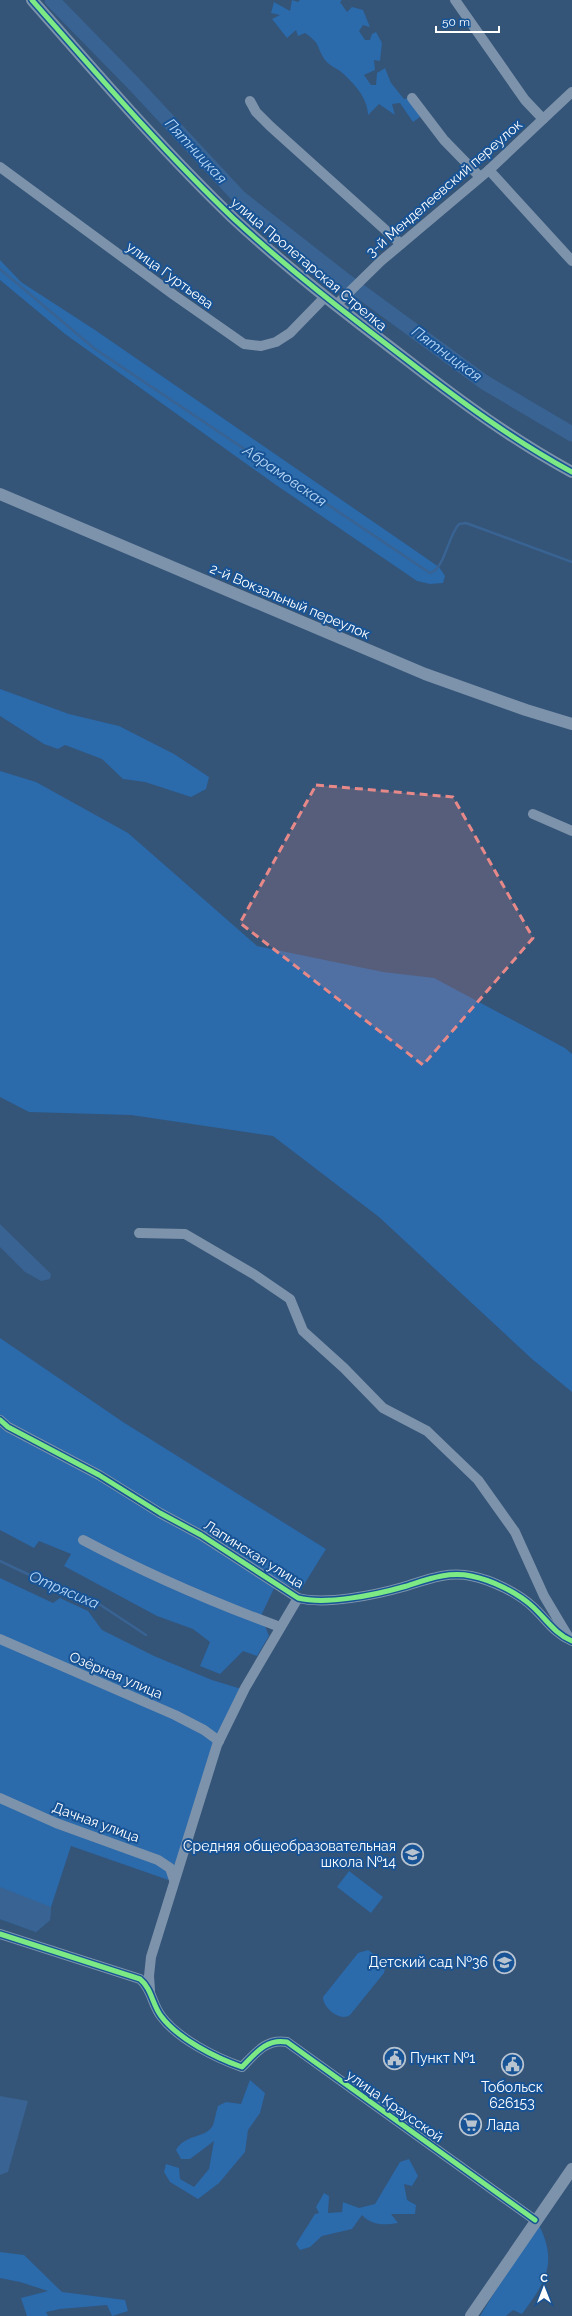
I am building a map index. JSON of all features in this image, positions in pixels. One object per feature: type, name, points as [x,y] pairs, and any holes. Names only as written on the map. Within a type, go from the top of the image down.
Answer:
[{"type":"street","name":"улица Пролетарская Стрелка","points":[[32,0],[196,181],[255,237],[325,297],[446,390],[505,432],[572,472]]},
{"type":"street","points":[[455,0],[525,100],[543,119]]},
{"type":"street","name":"3-й Менделеевский переулок","points":[[336,305],[401,244],[489,170],[572,92]]},
{"type":"street","points":[[412,98],[444,140],[480,177]]},
{"type":"street","points":[[250,101],[256,112],[270,126],[401,244]]},
{"type":"street","name":"улица Гуртьева","points":[[0,167],[174,295],[244,344],[261,346],[276,342],[290,333],[325,297]]},
{"type":"street","points":[[489,170],[572,262]]},
{"type":"street","name":"2-й Вокзальный переулок","points":[[0,494],[425,674],[526,710],[572,724]]},
{"type":"street","points":[[533,814],[572,831]]},
{"type":"street","points":[[139,1233],[185,1234],[255,1275],[290,1299],[303,1331],[344,1368],[383,1408],[427,1431],[478,1480],[516,1532],[544,1596],[565,1633],[572,1641]]},
{"type":"street","name":"Лапинская улица","points":[[0,1420],[8,1427],[100,1475],[160,1513],[201,1535],[298,1598],[332,1599],[401,1588],[444,1575],[472,1576],[503,1588],[522,1598],[535,1608],[556,1632],[572,1641]]},
{"type":"street","points":[[83,1540],[167,1583],[222,1606],[280,1626]]},
{"type":"street","points":[[151,1992],[149,1976],[151,1957],[219,1741],[245,1688],[280,1626],[298,1598]]},
{"type":"street","name":"Озёрная улица","points":[[0,1639],[175,1716],[204,1730],[219,1741]]},
{"type":"street","name":"Дачная улица","points":[[0,1798],[56,1823],[158,1860],[170,1868],[174,1880]]},
{"type":"street","points":[[0,1934],[132,1976],[144,1983],[151,1992]]},
{"type":"street","name":"улица Краусской","points":[[151,1992],[159,2012],[172,2027],[210,2054],[242,2068],[267,2044],[273,2041],[287,2042],[535,2220]]},
{"type":"street","points":[[470,2316],[535,2220],[572,2169]]},
{"type":"highlighted area","points":[[316,785],[453,797],[533,938],[423,1065],[240,923]]},
{"type":"shaded area","points":[[292,0],[298,2],[300,0],[342,0],[340,2],[347,12],[352,7],[363,10],[370,27],[363,25],[359,31],[365,40],[370,40],[372,34],[376,32],[382,43],[380,61],[374,60],[375,70],[364,75],[371,85],[376,85],[377,73],[385,68],[391,83],[404,99],[411,98],[420,117],[413,122],[400,103],[392,104],[395,115],[379,104],[368,115],[363,97],[355,85],[345,75],[326,61],[314,40],[305,33],[298,36],[296,30],[287,38],[272,19],[280,15],[271,13],[274,2],[290,11]]},
{"type":"shaded area","points":[[0,260],[21,282],[95,330],[439,567],[445,576],[443,583],[430,584],[417,581],[276,485],[65,334],[0,280]]},
{"type":"shaded area","points":[[0,689],[69,714],[119,726],[174,754],[209,777],[206,789],[191,797],[145,782],[123,779],[102,759],[65,745],[58,749],[44,744],[0,716]]},
{"type":"shaded area","points":[[0,771],[36,782],[128,833],[257,946],[383,972],[434,978],[565,1048],[572,1054],[572,1392],[532,1359],[379,1217],[273,1136],[131,1115],[29,1112],[0,1097]]},
{"type":"shaded area","points":[[0,1224],[51,1274],[50,1279],[41,1281],[25,1272],[0,1247]]},
{"type":"shaded area","points":[[0,1338],[123,1422],[326,1549],[300,1591],[278,1580],[258,1622],[264,1623],[269,1636],[257,1656],[243,1651],[220,1674],[200,1666],[210,1642],[193,1629],[157,1616],[64,1566],[71,1554],[39,1541],[34,1548],[0,1530]]},
{"type":"shaded area","points":[[0,1578],[53,1603],[60,1598],[88,1611],[102,1630],[154,1656],[212,1680],[248,1691],[223,1740],[177,1883],[71,1846],[51,1907],[50,1920],[36,1932],[0,1919]]},
{"type":"shaded area","points":[[349,1871],[383,1897],[371,1913],[337,1887]]},
{"type":"shaded area","points":[[0,1887],[51,1907],[50,1920],[36,1932],[0,1919]]},
{"type":"shaded area","points":[[368,1950],[383,1962],[385,1969],[384,1973],[350,2015],[342,2017],[333,2013],[326,2005],[323,1997],[358,1953]]},
{"type":"shaded area","points":[[250,2080],[265,2093],[260,2113],[248,2130],[245,2152],[219,2183],[198,2199],[170,2182],[164,2172],[166,2164],[179,2168],[180,2179],[194,2187],[209,2169],[214,2141],[190,2159],[181,2159],[176,2150],[185,2141],[210,2129],[213,2125],[218,2106],[226,2102],[241,2104]]},
{"type":"shaded area","points":[[0,2096],[28,2101],[8,2172],[0,2175]]},
{"type":"shaded area","points":[[409,2159],[418,2176],[412,2186],[404,2184],[407,2200],[416,2205],[415,2214],[391,2214],[398,2223],[388,2224],[374,2223],[362,2215],[352,2229],[322,2236],[310,2247],[300,2250],[296,2244],[315,2214],[319,2213],[316,2207],[324,2193],[329,2196],[328,2213],[342,2212],[343,2202],[359,2208],[375,2204],[400,2162]]},
{"type":"shaded area","points":[[540,2227],[548,2252],[548,2263],[546,2274],[537,2293],[522,2314],[513,2310],[506,2316],[480,2316],[534,2228]]},
{"type":"shaded area","points":[[0,2252],[24,2255],[62,2292],[125,2300],[128,2311],[112,2316],[107,2305],[60,2309],[46,2312],[48,2316],[27,2316],[21,2298],[48,2291],[20,2282],[0,2278]]},
{"type":"waterway","name":"Пятницкая","points":[[52,0],[134,84],[240,198],[342,278],[484,382],[572,434]]},
{"type":"waterway","name":"Абрамовская","points":[[0,269],[95,349],[430,573],[435,571],[439,566],[455,529],[459,524],[466,523],[572,562]]},
{"type":"waterway","name":"Отрясиха","points":[[0,1561],[38,1579],[96,1602],[146,1635]]},
{"type":"cycle path","points":[[32,0],[155,139],[233,218],[254,237],[318,291],[447,390],[529,447],[572,472]]},
{"type":"cycle path","points":[[0,1420],[8,1427],[99,1475],[160,1513],[201,1535],[298,1598],[309,1600],[336,1600],[392,1590],[445,1575],[471,1576],[496,1584],[520,1597],[533,1607],[556,1630],[572,1641]]},
{"type":"cycle path","points":[[0,1934],[140,1979],[150,1992],[161,2016],[177,2032],[187,2040],[209,2053],[242,2067],[256,2052],[267,2045],[273,2042],[287,2042],[535,2220]]},
{"type":"place","name":"Средняя общеобразовательная школа №14","points":[[412,1854]]},
{"type":"place","name":"Детский сад №36","points":[[504,1962]]},
{"type":"place","name":"Пункт №1","points":[[394,2058]]},
{"type":"place","name":"Тобольск 626153","points":[[512,2065]]},
{"type":"place","name":"Лада","points":[[470,2125]]}]
